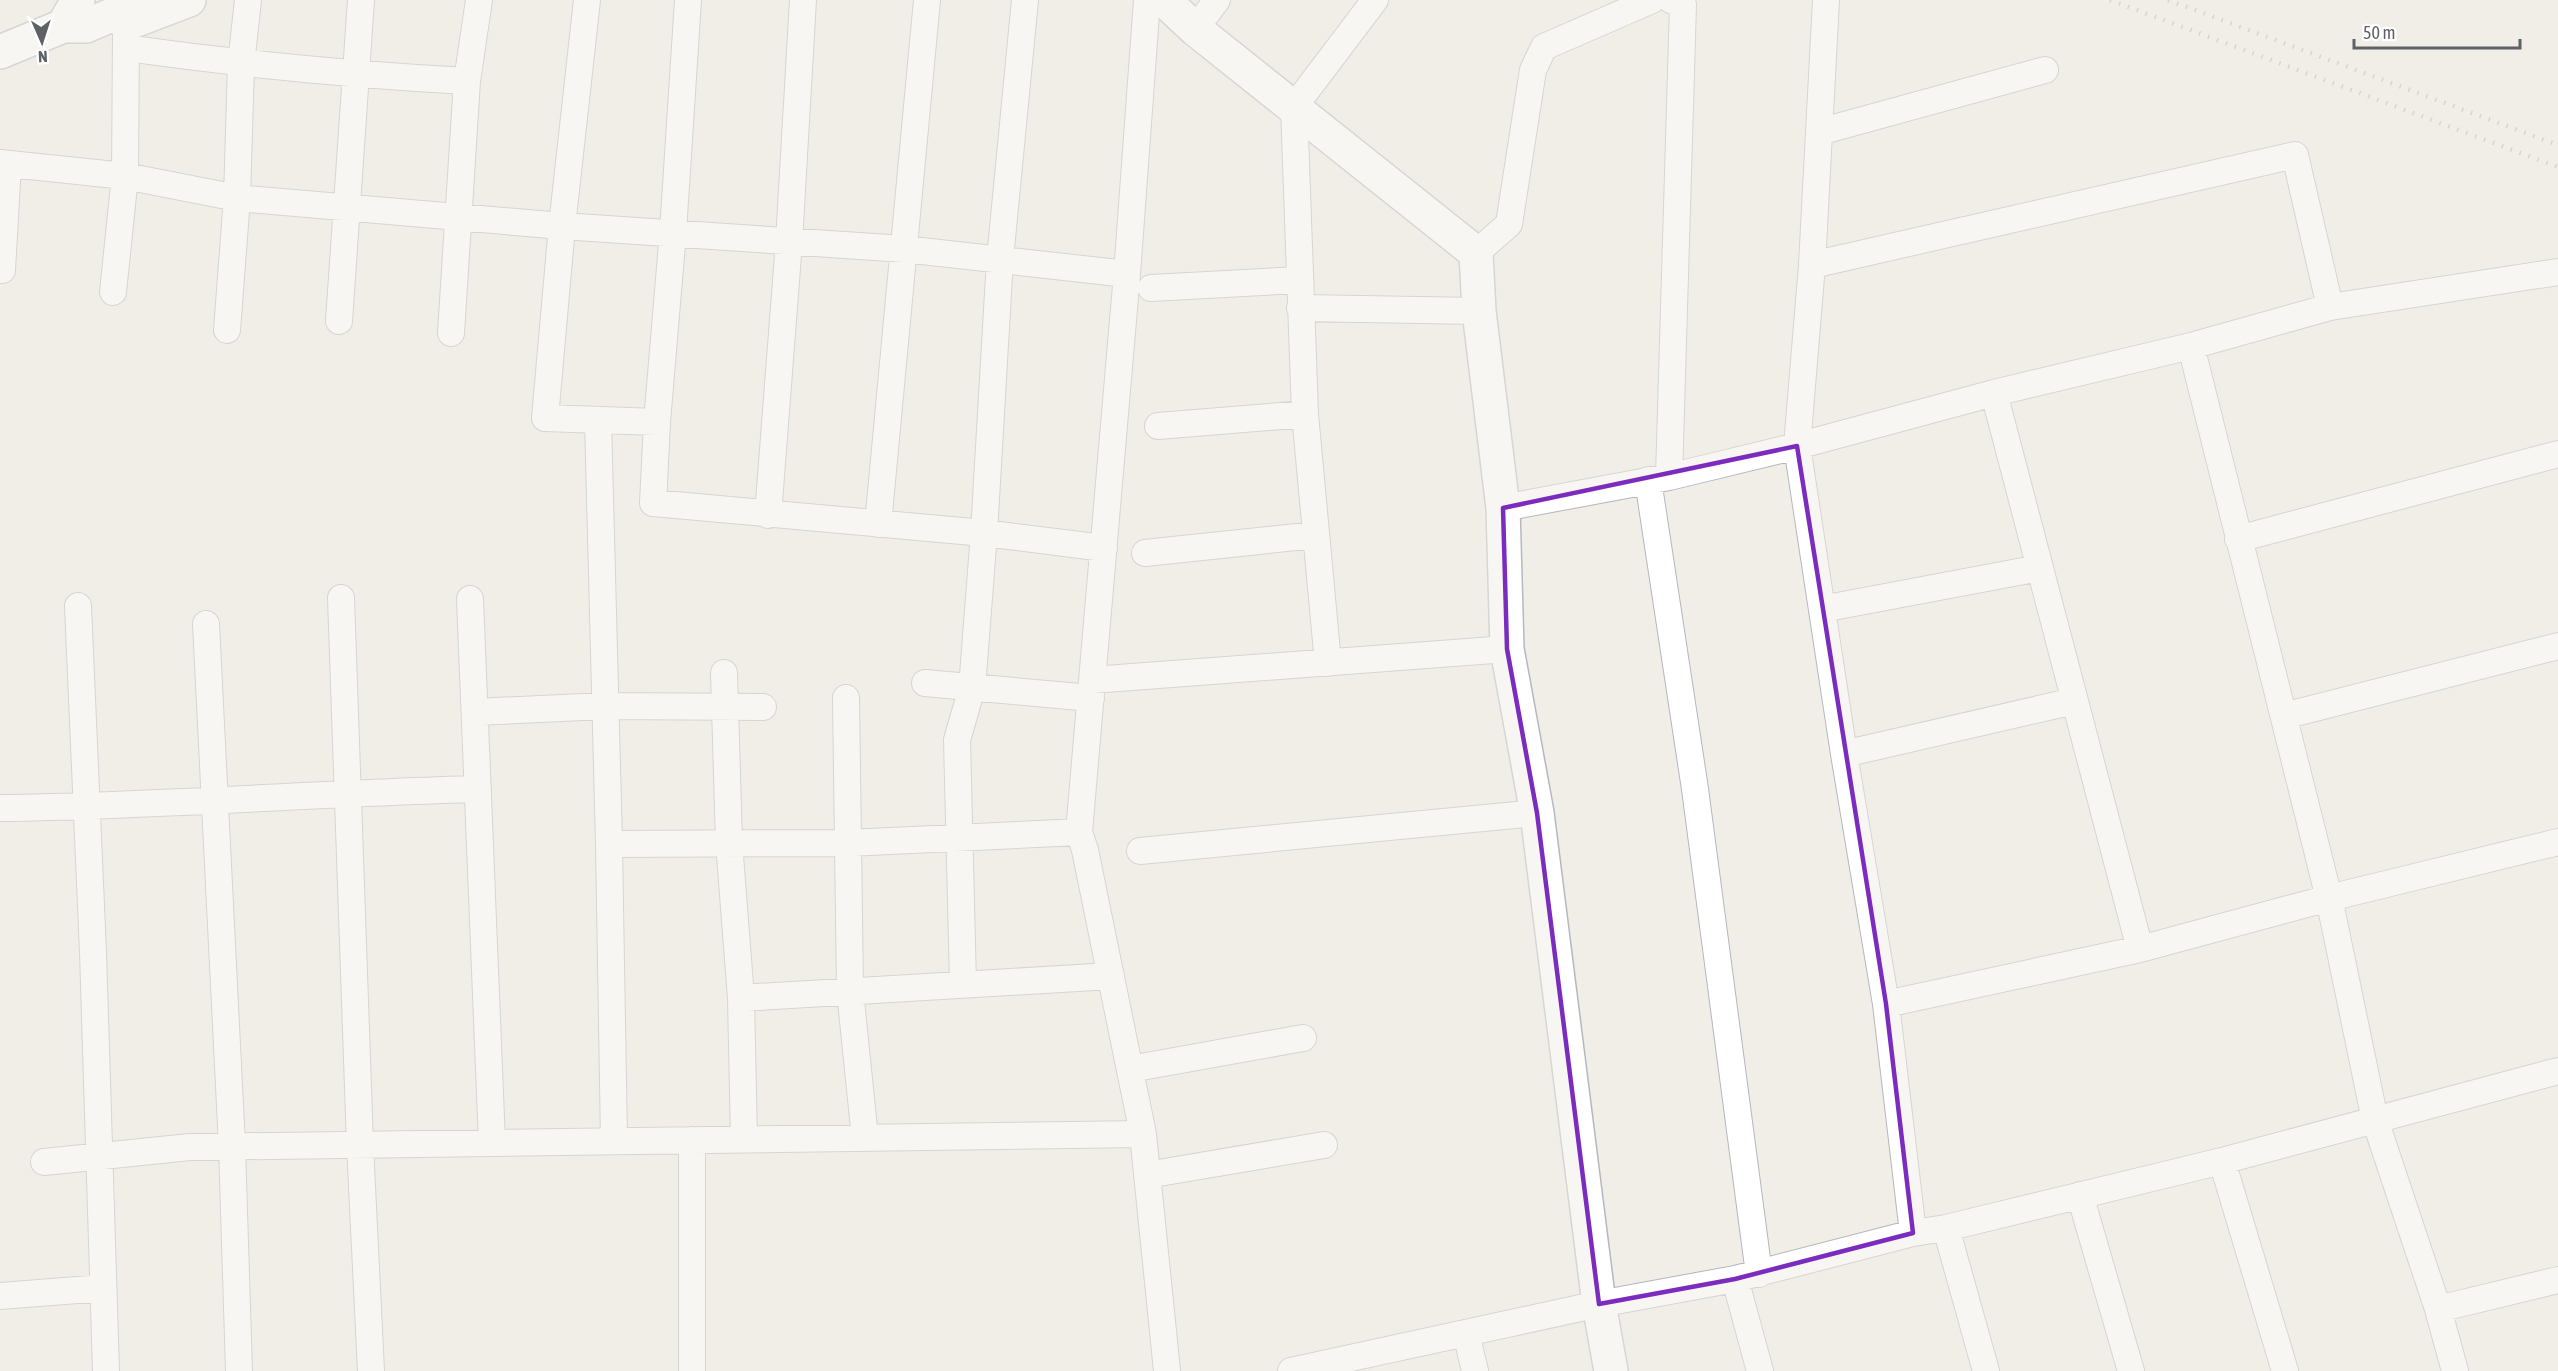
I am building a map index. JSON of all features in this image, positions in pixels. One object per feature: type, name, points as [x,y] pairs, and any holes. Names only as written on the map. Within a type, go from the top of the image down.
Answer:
[{"type":"street","points":[[0,51],[76,18],[135,18],[189,0]]},
{"type":"street","points":[[227,330],[237,198],[241,64],[248,0]]},
{"type":"street","points":[[339,321],[361,0]]},
{"type":"street","points":[[451,333],[467,81],[479,0]]},
{"type":"street","points":[[587,0],[562,225],[545,418],[657,422]]},
{"type":"street","points":[[688,0],[653,502],[984,533],[1104,548]]},
{"type":"street","points":[[768,514],[789,242],[803,0]]},
{"type":"street","points":[[878,524],[927,0]]},
{"type":"street","points":[[963,984],[957,740],[972,688],[984,533],[1000,259],[1025,0]]},
{"type":"street","points":[[1147,0],[1127,274],[1078,832],[1085,850],[1143,1134],[1167,1371]]},
{"type":"street","points":[[1164,0],[1195,29],[1476,254],[1479,311],[1503,508],[1507,649],[1537,813],[1599,1304],[1611,1371]]},
{"type":"street","points":[[1195,29],[1218,0]]},
{"type":"street","points":[[1328,663],[1305,414],[1294,107],[1375,0]]},
{"type":"street","points":[[1476,254],[1509,224],[1533,70],[1544,47],[1652,0]]},
{"type":"street","points":[[1671,0],[1683,5],[1659,478],[1747,1276],[1760,1371]]},
{"type":"street","points":[[1826,0],[1812,265],[1797,446],[1844,754],[1886,1004],[1913,1233]]},
{"type":"street","points":[[135,18],[241,64],[356,75],[467,81]]},
{"type":"street","points":[[113,292],[125,176],[135,18]]},
{"type":"street","points":[[1819,132],[2045,70]]},
{"type":"street","points":[[1812,265],[2295,155],[2330,308]]},
{"type":"street","points":[[2,270],[4,164],[125,176],[237,198],[562,225],[904,249],[1127,274]]},
{"type":"street","points":[[1503,508],[1659,478],[1797,446],[1994,393],[2191,346],[2330,308],[2558,272]]},
{"type":"street","points":[[1150,288],[1299,280]]},
{"type":"street","points":[[1300,308],[1479,311]]},
{"type":"street","points":[[2191,346],[2329,898],[2375,1120],[2438,1309],[2455,1371]]},
{"type":"street","points":[[1994,393],[2140,949]]},
{"type":"street","points":[[1158,426],[1305,414]]},
{"type":"street","points":[[598,420],[614,1141]]},
{"type":"street","points":[[2238,539],[2558,454]]},
{"type":"street","points":[[1145,553],[1315,535]]},
{"type":"street","points":[[1822,609],[2039,568]]},
{"type":"street","points":[[341,598],[360,1145],[371,1371]]},
{"type":"street","points":[[470,599],[492,1143]]},
{"type":"street","points":[[78,606],[106,1371]]},
{"type":"street","points":[[207,624],[232,1146],[239,1371]]},
{"type":"street","points":[[2284,716],[2558,646]]},
{"type":"street","points":[[925,684],[972,688],[1092,689],[1328,663],[1507,649]]},
{"type":"street","points":[[724,673],[729,843],[741,998],[744,1139]]},
{"type":"street","points":[[846,698],[850,991],[865,1138]]},
{"type":"street","points":[[1844,754],[2074,701]]},
{"type":"street","points":[[475,712],[605,706],[763,707]]},
{"type":"street","points":[[0,808],[87,807],[347,792],[478,789]]},
{"type":"street","points":[[1140,851],[1537,813]]},
{"type":"street","points":[[609,844],[848,843],[1078,832]]},
{"type":"street","points":[[1886,1004],[2140,949],[2329,898],[2558,842]]},
{"type":"street","points":[[741,998],[1110,976]]},
{"type":"street","points":[[1130,1069],[1303,1038]]},
{"type":"street","points":[[1291,1371],[1599,1304],[1747,1276],[1913,1233],[1946,1228],[2222,1161],[2558,1071]]},
{"type":"street","points":[[44,1162],[190,1147],[1143,1134]]},
{"type":"street","points":[[692,1140],[692,1371]]},
{"type":"street","points":[[1147,1175],[1324,1145]]},
{"type":"street","points":[[2222,1161],[2285,1371]]},
{"type":"street","points":[[2080,1195],[2131,1371]]},
{"type":"street","points":[[1946,1228],[1986,1371]]},
{"type":"street","points":[[2438,1309],[2558,1280]]},
{"type":"street","points":[[0,1296],[103,1288]]},
{"type":"street","points":[[1466,1333],[1475,1371]]},
{"type":"highlighted area","points":[[1797,446],[1886,1004],[1913,1233],[1735,1279],[1599,1304],[1537,813],[1507,649],[1503,508]]},
{"type":"railway","points":[[2110,0],[2558,167]]},
{"type":"railway","points":[[2168,0],[2558,145]]}]
